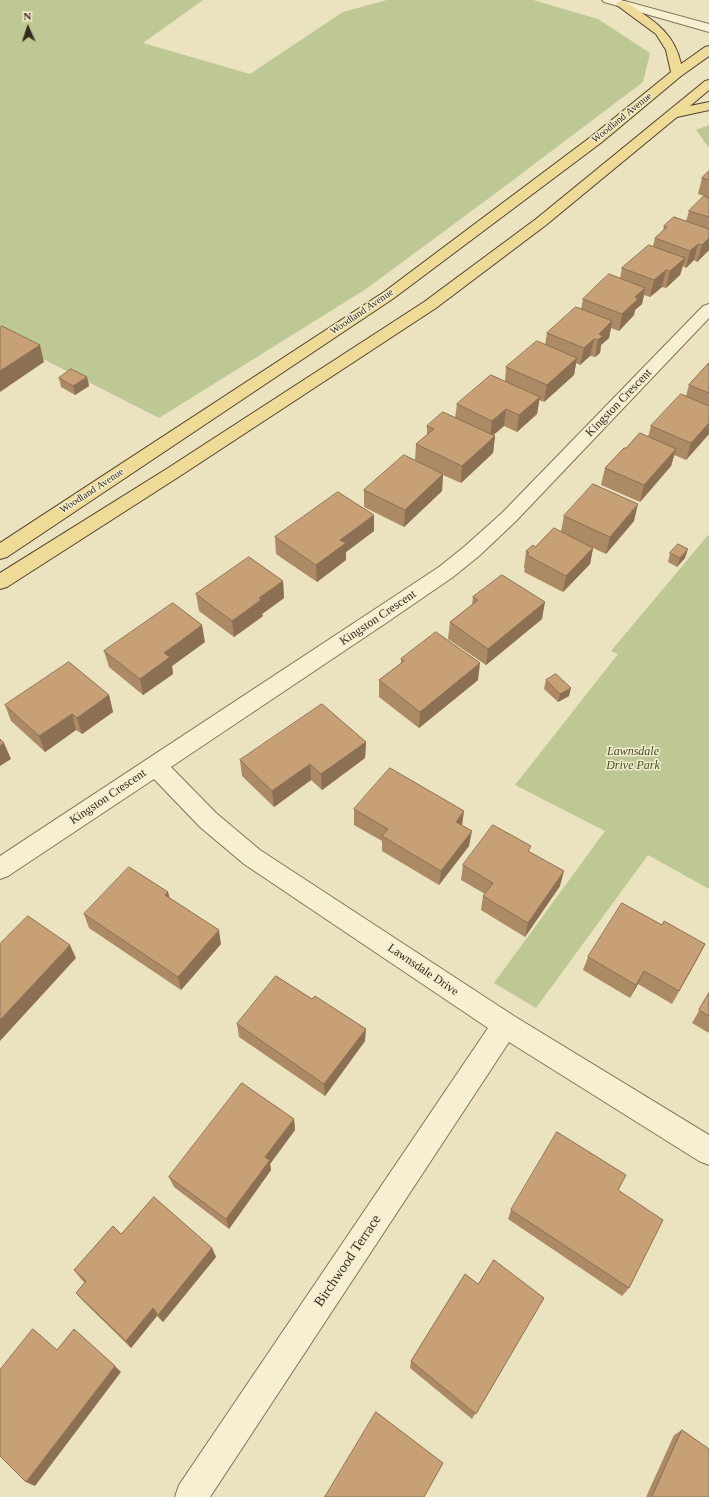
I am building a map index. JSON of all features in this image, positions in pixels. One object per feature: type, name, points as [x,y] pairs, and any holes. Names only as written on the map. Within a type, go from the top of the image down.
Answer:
[{"type":"main road","points":[[622,4],[660,32],[672,50],[677,73]]},
{"type":"main road","name":"Woodland Avenue","points":[[0,552],[388,295],[597,139],[677,73],[709,50]]},
{"type":"main road","points":[[0,582],[174,472],[430,305],[542,222],[709,84]]},
{"type":"main road","points":[[672,114],[709,106]]},
{"type":"street","points":[[608,0],[709,28]]},
{"type":"street","name":"Kingston Crescent","points":[[0,869],[379,618],[467,556],[509,517],[709,309]]},
{"type":"street","name":"Lawnsdale Drive","points":[[155,765],[208,820],[252,857],[505,1025],[709,1151]]},
{"type":"street","name":"Birchwood Terrace","points":[[191,1497],[505,1025]]},
{"type":"green space","points":[[0,0],[203,0],[143,43],[250,74],[343,12],[387,0],[533,0],[598,19],[650,53],[643,82],[500,190],[366,289],[159,418],[0,337]]},
{"type":"green space","points":[[709,125],[709,148],[696,130]]},
{"type":"green space","name":"Lawnsdale Drive Park","points":[[709,534],[709,889],[648,855],[536,1008],[494,983],[605,831],[515,785],[618,654],[611,651]]},
{"type":"building","points":[[709,171],[709,180],[702,178]]},
{"type":"building","points":[[704,196],[709,198],[709,217],[689,211]]},
{"type":"building","points":[[674,217],[709,229],[709,238],[702,245],[698,244],[690,251],[655,238],[667,227],[664,226]]},
{"type":"building","points":[[649,245],[685,258],[670,271],[666,270],[654,280],[622,268]]},
{"type":"building","points":[[609,274],[645,288],[635,297],[638,299],[622,314],[583,299]]},
{"type":"building","points":[[576,307],[612,321],[599,334],[603,336],[598,340],[594,339],[584,348],[547,333]]},
{"type":"building","points":[[2,326],[40,345],[0,371],[0,328]]},
{"type":"building","points":[[537,341],[577,358],[547,385],[506,367]]},
{"type":"building","points":[[709,363],[709,393],[689,385]]},
{"type":"building","points":[[71,369],[87,377],[73,386],[59,378]]},
{"type":"building","points":[[491,375],[540,397],[519,415],[506,409],[492,421],[457,404]]},
{"type":"building","points":[[681,394],[709,406],[709,423],[691,443],[651,426]]},
{"type":"building","points":[[443,412],[495,436],[462,466],[416,444],[434,429],[427,426]]},
{"type":"building","points":[[640,433],[676,449],[644,485],[605,468]]},
{"type":"building","points":[[404,455],[443,474],[405,510],[364,490]]},
{"type":"building","points":[[593,484],[638,504],[610,537],[564,516]]},
{"type":"building","points":[[338,492],[374,515],[340,540],[346,543],[316,565],[275,537]]},
{"type":"building","points":[[554,528],[593,548],[566,576],[527,555],[529,553],[526,551],[533,545],[535,547]]},
{"type":"building","points":[[678,544],[688,549],[680,558],[670,553]]},
{"type":"building","points":[[249,557],[283,581],[259,598],[261,600],[232,621],[196,594]]},
{"type":"building","points":[[502,575],[545,602],[488,649],[450,622],[478,600],[473,597]]},
{"type":"building","points":[[173,603],[202,625],[164,653],[170,657],[140,679],[104,651]]},
{"type":"building","points":[[436,632],[480,663],[420,712],[379,680],[404,661],[401,659]]},
{"type":"building","points":[[69,662],[109,695],[77,718],[72,714],[39,736],[5,705]]},
{"type":"building","points":[[556,674],[571,688],[560,694],[546,680]]},
{"type":"building","points":[[322,704],[366,742],[321,774],[310,764],[272,791],[240,760]]},
{"type":"building","points":[[0,739],[4,743],[0,746]]},
{"type":"building","points":[[390,768],[464,811],[456,822],[472,831],[441,871],[382,836],[388,829],[354,809]]},
{"type":"building","points":[[493,825],[531,846],[528,851],[564,871],[528,923],[483,896],[493,883],[463,865]]},
{"type":"building","points":[[129,867],[168,892],[165,895],[219,930],[178,977],[84,914]]},
{"type":"building","points":[[622,903],[662,925],[664,921],[705,944],[679,991],[644,971],[636,985],[588,957]]},
{"type":"building","points":[[28,916],[70,945],[0,1020],[0,944]]},
{"type":"building","points":[[276,976],[312,999],[315,996],[366,1029],[324,1084],[237,1024]]},
{"type":"building","points":[[709,993],[709,1016],[699,1010]]},
{"type":"building","points":[[242,1083],[294,1119],[265,1157],[270,1160],[226,1219],[169,1177]]},
{"type":"building","points":[[557,1132],[626,1175],[618,1190],[663,1220],[629,1288],[511,1210]]},
{"type":"building","points":[[154,1197],[212,1248],[158,1315],[153,1308],[126,1341],[76,1293],[86,1281],[74,1270],[113,1226],[121,1234]]},
{"type":"building","points":[[494,1260],[544,1298],[476,1414],[411,1361],[465,1274],[478,1284]]},
{"type":"building","points":[[33,1329],[57,1350],[74,1329],[115,1366],[26,1482],[0,1456],[0,1370]]},
{"type":"building","points":[[376,1412],[443,1463],[424,1497],[325,1497]]},
{"type":"building","points":[[682,1430],[709,1449],[709,1497],[652,1497]]}]
